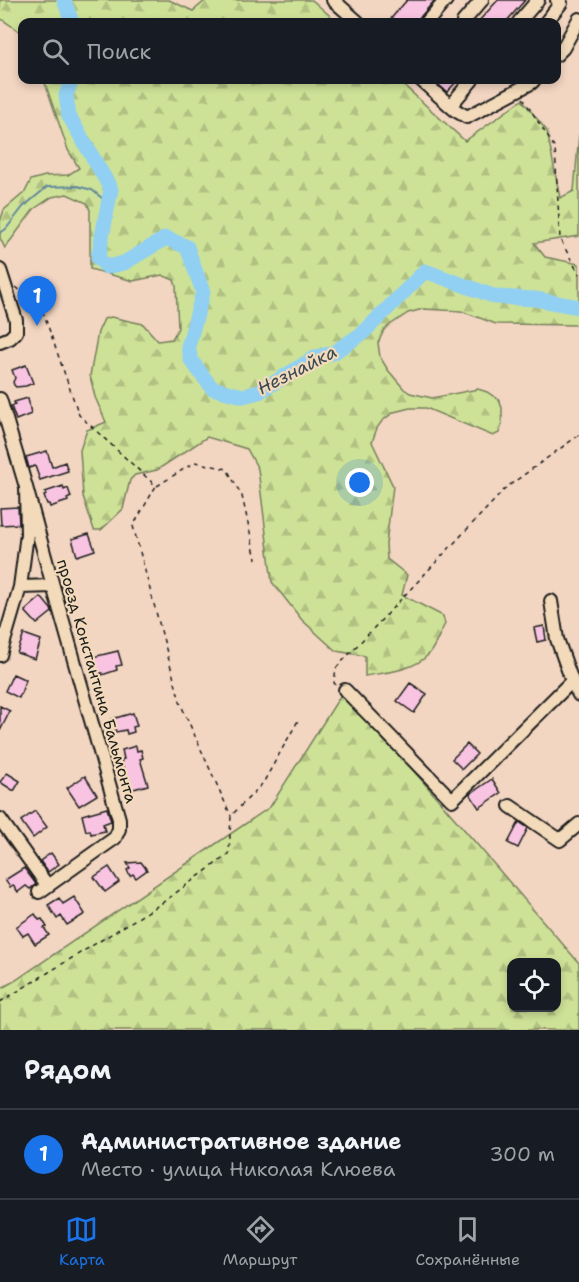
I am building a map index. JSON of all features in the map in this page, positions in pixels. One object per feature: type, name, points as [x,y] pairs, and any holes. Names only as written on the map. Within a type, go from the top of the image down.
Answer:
[{"type":"street","points":[[333,0],[353,18]]},
{"type":"street","points":[[430,18],[446,0]]},
{"type":"street","points":[[466,18],[482,0]]},
{"type":"street","points":[[522,18],[538,0]]},
{"type":"street","points":[[549,18],[561,3],[557,0]]},
{"type":"street","points":[[561,50],[579,19]]},
{"type":"street","points":[[425,84],[454,110],[467,117],[528,84]]},
{"type":"street","points":[[450,106],[469,84]]},
{"type":"street","points":[[0,342],[10,338],[16,332],[16,320],[1,273]]},
{"type":"street","points":[[0,399],[26,487],[27,534],[20,587],[0,655]]},
{"type":"street","points":[[0,449],[14,445]]},
{"type":"street","name":"проезд Константина Бальмонта","points":[[0,819],[43,889],[115,838],[119,819],[26,487]]},
{"type":"street","points":[[20,587],[52,586]]},
{"type":"street","points":[[551,601],[557,639],[579,695]]},
{"type":"street","points":[[345,690],[452,800],[572,681]]},
{"type":"street","points":[[510,806],[560,840],[579,824]]},
{"type":"path","points":[[518,90],[555,148],[560,239],[579,274]]},
{"type":"path","points":[[1,273],[42,309],[79,415],[156,486]]},
{"type":"path","points":[[345,690],[334,683],[336,668],[507,487],[579,435]]},
{"type":"path","points":[[0,1002],[162,903],[229,854],[231,816],[181,705],[133,526],[156,486],[195,462],[227,468],[242,496],[256,559]]},
{"type":"path","points":[[231,816],[263,783],[299,719]]},
{"type":"green space","points":[[0,0],[169,0],[193,11],[206,0],[312,0],[332,18],[18,18],[18,30],[0,18]]},
{"type":"green space","points":[[45,84],[402,84],[465,141],[522,100],[547,131],[560,198],[574,191],[579,134],[579,236],[534,243],[545,257],[579,264],[579,325],[496,324],[461,311],[423,309],[408,313],[390,325],[384,330],[378,343],[380,357],[388,370],[410,393],[432,398],[478,389],[499,400],[502,408],[502,425],[499,433],[493,436],[426,408],[410,408],[394,412],[382,421],[372,442],[393,486],[386,544],[387,559],[407,575],[402,595],[443,616],[445,624],[429,654],[423,660],[399,670],[365,676],[365,656],[336,651],[302,620],[272,582],[258,469],[247,449],[207,437],[157,470],[135,475],[130,480],[123,509],[101,530],[94,530],[83,496],[80,450],[87,430],[106,422],[95,397],[90,376],[98,332],[104,319],[111,317],[143,324],[158,341],[172,339],[178,328],[176,286],[174,280],[162,275],[133,281],[90,269],[90,210],[87,203],[67,194],[52,197],[34,209],[5,248],[0,238],[0,222],[4,210],[25,192],[31,180],[45,176],[68,175],[79,168],[68,150]]},
{"type":"green space","points":[[344,690],[579,963],[579,1030],[0,1030],[0,989],[270,807]]},
{"type":"building","points":[[407,0],[435,0],[419,18],[391,18]]},
{"type":"building","points":[[498,0],[525,0],[509,18],[482,18]]},
{"type":"building","points":[[438,84],[454,84],[447,92]]},
{"type":"building","points":[[26,365],[33,383],[16,387],[12,370]]},
{"type":"building","points":[[28,398],[31,414],[16,420],[11,406],[15,405],[14,402]]},
{"type":"building","points":[[47,451],[52,467],[65,462],[68,471],[40,480],[35,466],[29,468],[26,457]]},
{"type":"building","points":[[63,486],[64,490],[68,488],[71,497],[67,499],[68,501],[50,507],[44,496],[45,492]]},
{"type":"building","points":[[18,507],[19,524],[1,525],[0,508]]},
{"type":"building","points":[[89,534],[95,550],[77,556],[72,539]]},
{"type":"building","points":[[41,597],[52,612],[37,624],[25,611]]},
{"type":"building","points":[[544,626],[546,640],[537,642],[534,628]]},
{"type":"building","points":[[24,634],[41,640],[35,659],[17,653]]},
{"type":"building","points":[[118,651],[122,665],[116,666],[117,670],[102,675],[102,673],[97,674],[95,669],[93,670],[91,662],[94,661],[93,657]]},
{"type":"building","points":[[13,674],[26,680],[19,698],[5,691]]},
{"type":"building","points":[[410,683],[427,694],[414,713],[397,701]]},
{"type":"building","points":[[0,706],[10,711],[0,731]]},
{"type":"building","points":[[133,713],[137,726],[133,727],[134,732],[127,734],[126,730],[116,732],[112,719]]},
{"type":"building","points":[[467,744],[477,754],[462,769],[452,759]]},
{"type":"building","points":[[136,746],[137,751],[141,750],[143,758],[140,759],[148,785],[130,790],[127,780],[123,782],[121,775],[125,774],[121,760],[124,759],[122,750]]},
{"type":"building","points":[[7,773],[20,781],[14,791],[0,782]]},
{"type":"building","points":[[85,776],[97,795],[79,806],[67,788]]},
{"type":"building","points":[[492,779],[501,793],[479,808],[470,794]]},
{"type":"building","points":[[107,808],[111,821],[103,824],[105,831],[91,834],[90,830],[86,831],[82,815]]},
{"type":"building","points":[[35,811],[47,827],[33,838],[21,821]]},
{"type":"building","points":[[519,822],[528,828],[518,848],[508,843]]},
{"type":"building","points":[[51,853],[59,864],[48,872],[40,861]]},
{"type":"building","points":[[141,862],[147,870],[136,878],[133,874],[130,876],[127,863]]},
{"type":"building","points":[[109,867],[119,882],[105,892],[94,877]]},
{"type":"building","points":[[24,868],[36,884],[30,889],[26,886],[18,892],[5,880]]},
{"type":"building","points":[[74,897],[85,914],[67,925],[61,916],[57,919],[48,905],[59,898],[63,904]]},
{"type":"building","points":[[35,914],[39,920],[42,919],[49,935],[35,944],[28,933],[23,936],[16,927]]},
{"type":"waterway","name":"Незнайка","points":[[64,0],[71,18]]},
{"type":"waterway","name":"Незнайка","points":[[70,84],[66,95],[69,116],[111,189],[98,258],[107,267],[124,263],[166,238],[187,247],[203,292],[188,347],[191,360],[212,388],[243,396],[259,392],[316,357],[333,353],[363,333],[425,271],[496,297],[535,299],[579,307]]},
{"type":"waterway","points":[[0,233],[6,229],[23,207],[47,187],[77,186],[92,190],[108,203]]},
{"type":"place","name":"Административное здание","points":[[37,326]]}]
